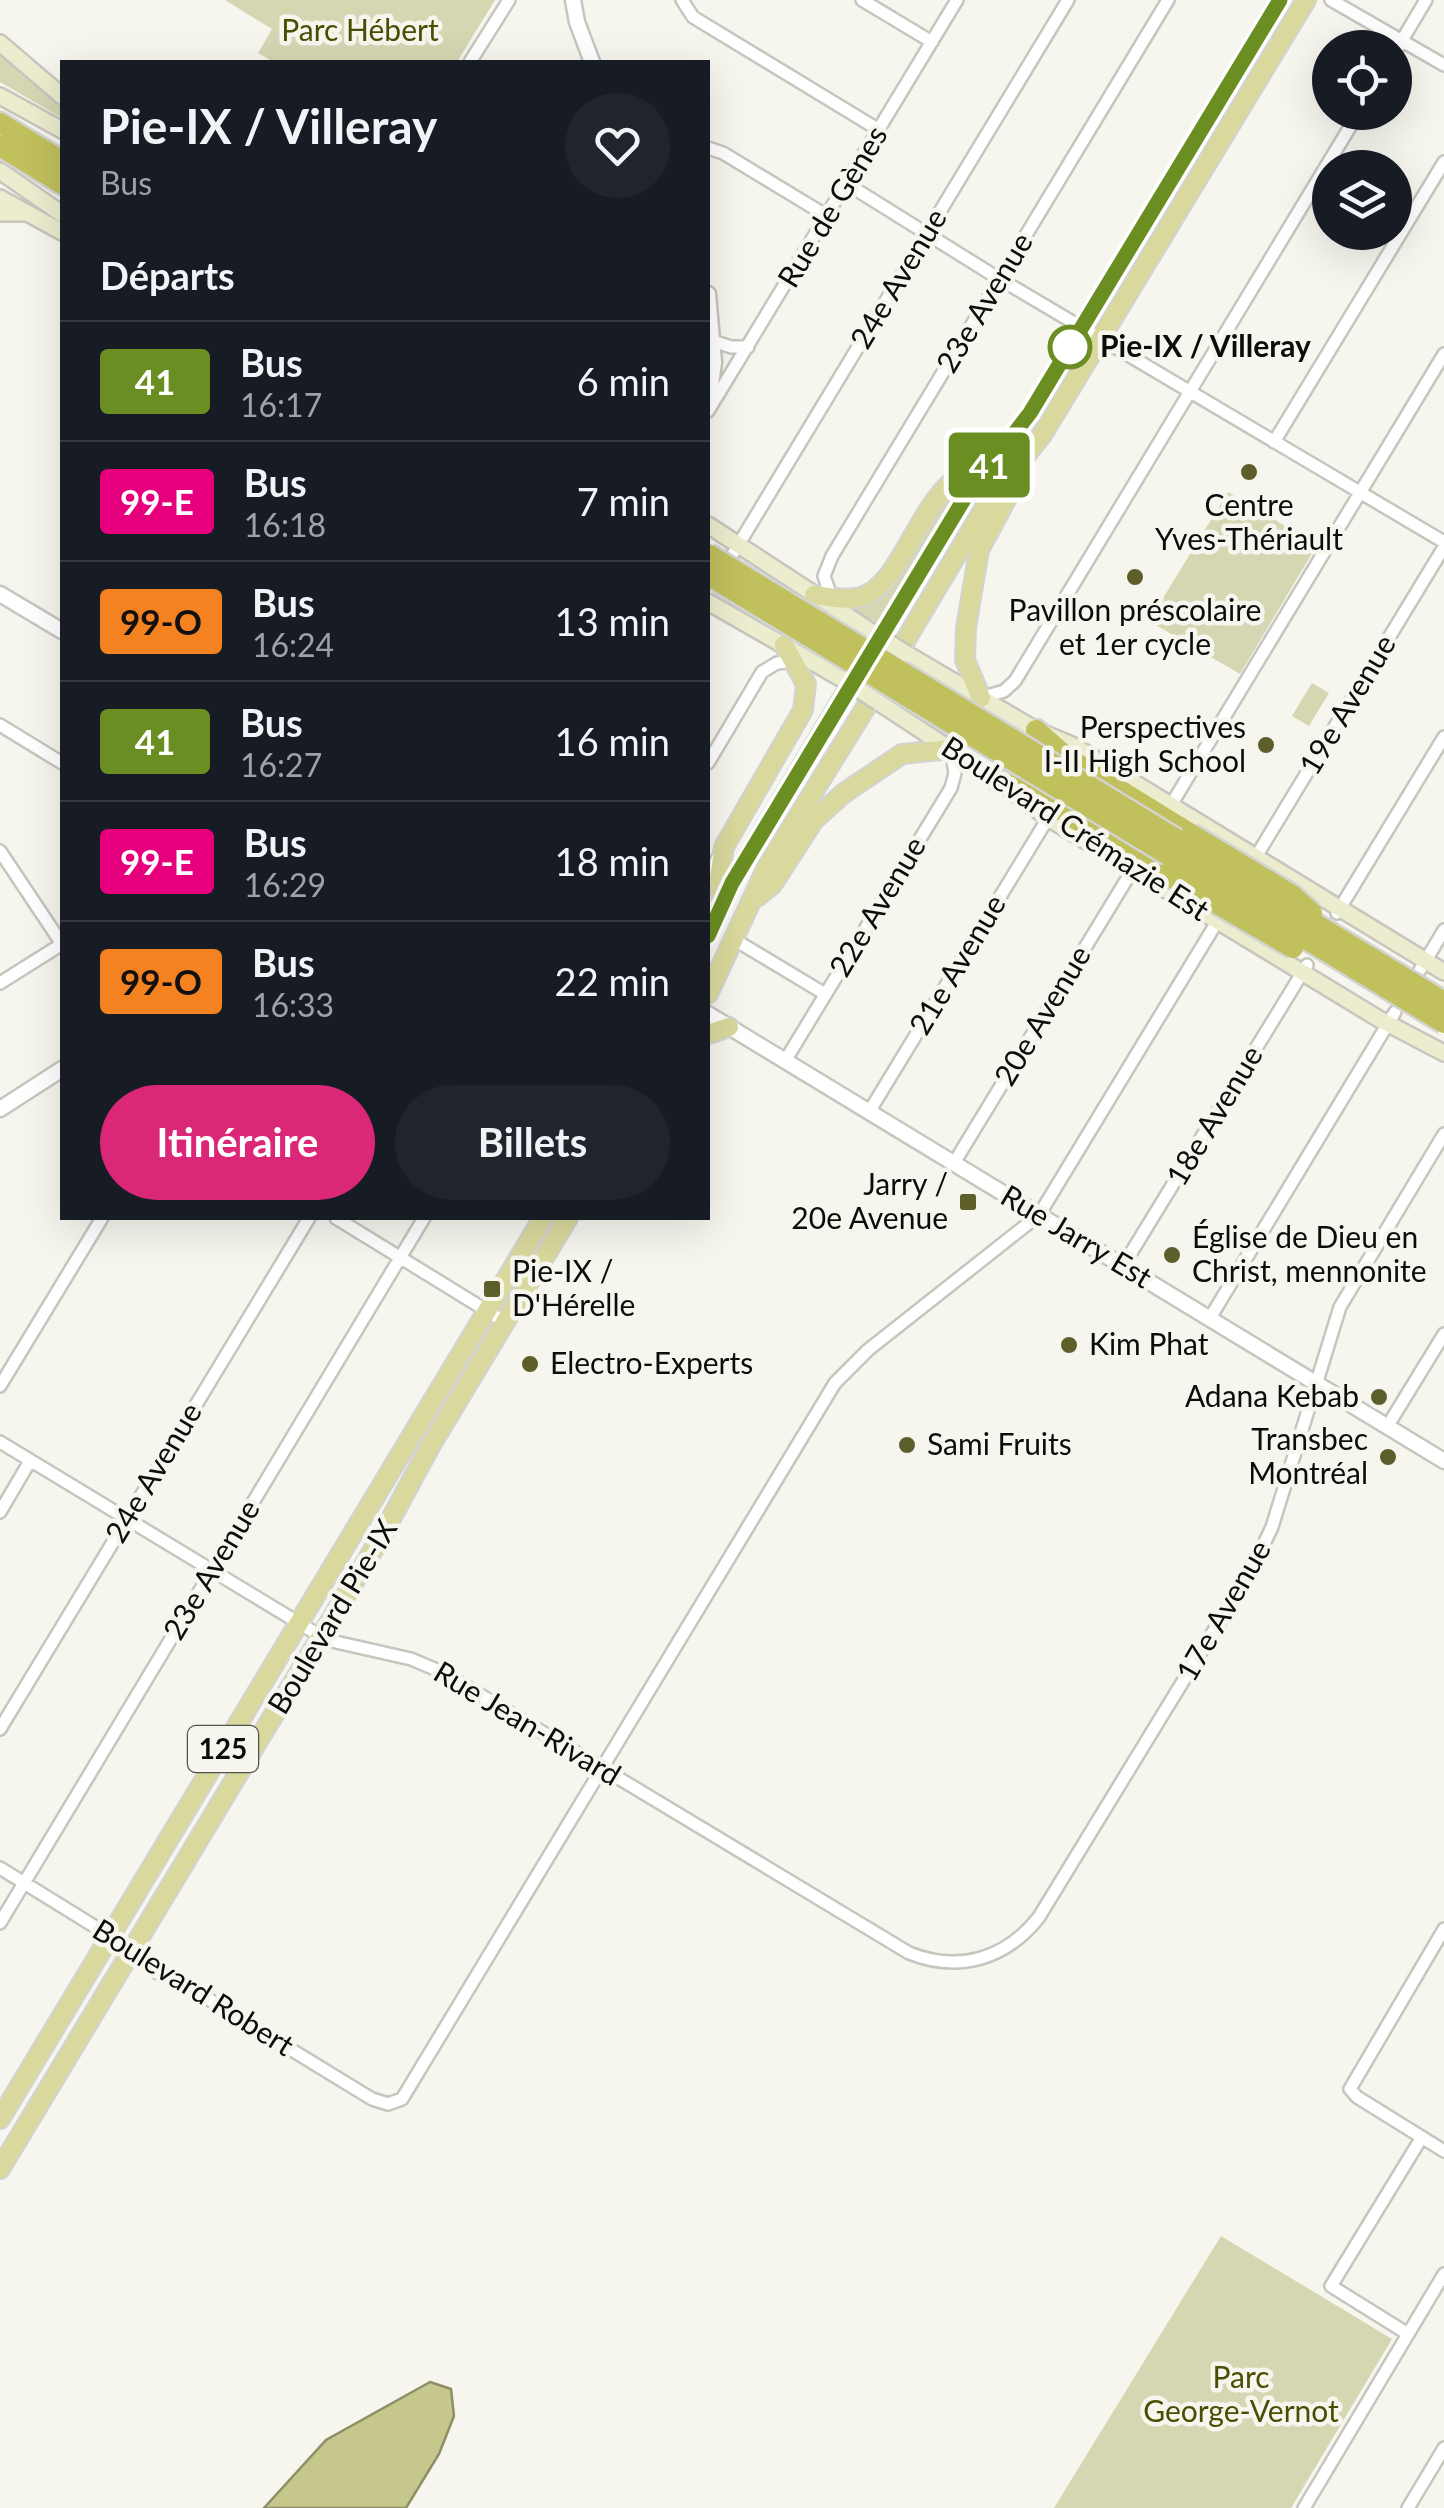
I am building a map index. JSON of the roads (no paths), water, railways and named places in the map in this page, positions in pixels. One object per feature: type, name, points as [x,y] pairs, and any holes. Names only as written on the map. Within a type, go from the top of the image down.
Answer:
[{"type":"highway","points":[[0,123],[60,160]]},
{"type":"highway","points":[[0,146],[60,183]]},
{"type":"highway","points":[[710,555],[1444,1002]]},
{"type":"highway","points":[[710,591],[1444,1023]]},
{"type":"highway","points":[[1036,730],[1068,758],[1292,895],[1351,947]]},
{"type":"highway","points":[[997,780],[1042,799],[1286,945],[1369,979]]},
{"type":"main road","points":[[879,630],[966,496],[1022,426],[1280,0]]},
{"type":"main road","points":[[906,648],[976,522],[1042,435],[1306,0]]},
{"type":"main road","points":[[0,43],[60,94]]},
{"type":"main road","points":[[0,96],[60,129]]},
{"type":"main road","points":[[0,171],[60,213]]},
{"type":"main road","points":[[0,198],[60,231]]},
{"type":"main road","points":[[0,213],[27,214]]},
{"type":"main road","points":[[828,601],[856,598],[876,589],[938,496],[966,473],[988,466]]},
{"type":"main road","points":[[981,698],[966,660],[966,628],[979,550],[1007,498],[1013,471]]},
{"type":"main road","name":"Boulevard Crémazie Est","points":[[710,527],[735,551],[879,630],[981,698],[1036,730],[1074,746],[1423,965],[1444,972]]},
{"type":"main road","name":"Boulevard Crémazie Est","points":[[710,591],[797,656],[951,749],[1048,818],[1444,1052]]},
{"type":"main road","points":[[722,901],[719,878],[724,847],[801,717],[806,690],[797,656]]},
{"type":"main road","points":[[710,931],[722,901],[844,687]]},
{"type":"main road","points":[[710,990],[784,838],[872,704]]},
{"type":"main road","points":[[753,900],[772,885],[814,820],[844,794],[902,754],[951,749]]},
{"type":"main road","points":[[710,1033],[729,1027]]},
{"type":"main road","name":"Boulevard Pie-IX","points":[[0,2119],[542,1220]]},
{"type":"main road","name":"Boulevard Pie-IX","points":[[0,2169],[322,1636],[567,1220]]},
{"type":"street","points":[[471,60],[509,0]]},
{"type":"street","points":[[573,0],[591,60]]},
{"type":"street","points":[[682,0],[693,17],[879,130]]},
{"type":"street","points":[[862,0],[932,42]]},
{"type":"street","name":"Rue de Gènes","points":[[710,407],[957,0]]},
{"type":"street","name":"24e Avenue","points":[[735,551],[1068,0]]},
{"type":"street","name":"23e Avenue","points":[[828,601],[824,576],[828,564],[1168,0]]},
{"type":"street","points":[[1331,0],[1375,30]]},
{"type":"street","points":[[1408,30],[1426,0]]},
{"type":"street","points":[[1412,52],[1444,65]]},
{"type":"street","points":[[981,698],[1004,691],[1015,681],[1347,130]]},
{"type":"street","points":[[710,149],[827,216]]},
{"type":"street","points":[[1274,442],[1444,162]]},
{"type":"street","points":[[847,184],[1444,544]]},
{"type":"street","points":[[710,313],[710,396]]},
{"type":"street","points":[[713,341],[748,347]]},
{"type":"street","points":[[1171,805],[1444,354]]},
{"type":"street","name":"19e Avenue","points":[[1254,860],[1444,544]]},
{"type":"street","points":[[0,594],[60,630]]},
{"type":"street","points":[[710,760],[762,672],[797,656]]},
{"type":"street","points":[[0,725],[60,762]]},
{"type":"street","points":[[1338,911],[1444,738]]},
{"type":"street","name":"22e Avenue","points":[[785,1061],[951,788],[956,773],[951,749]]},
{"type":"street","name":"21e Avenue","points":[[870,1112],[1048,818]]},
{"type":"street","points":[[710,874],[724,847]]},
{"type":"street","points":[[0,851],[60,941]]},
{"type":"street","name":"20e Avenue","points":[[954,1163],[1132,869]]},
{"type":"street","points":[[602,1768],[845,1370],[1039,1215],[1220,917]]},
{"type":"street","points":[[1423,965],[1444,930]]},
{"type":"street","points":[[736,940],[825,994]]},
{"type":"street","points":[[0,983],[60,945]]},
{"type":"street","name":"18e Avenue","points":[[1123,1266],[1304,968]]},
{"type":"street","name":"Rue Jarry Est","points":[[710,1015],[1444,1461]]},
{"type":"street","points":[[1210,1318],[1391,1018]]},
{"type":"street","points":[[0,1109],[60,1069]]},
{"type":"street","name":"17e Avenue","points":[[1002,1951],[1024,1935],[1039,1917],[1254,1565],[1272,1527],[1340,1308],[1444,1134]]},
{"type":"street","points":[[0,1386],[101,1220]]},
{"type":"street","name":"24e Avenue","points":[[0,1729],[308,1220]]},
{"type":"street","points":[[339,1220],[505,1322]]},
{"type":"street","name":"23e Avenue","points":[[0,1923],[423,1220]]},
{"type":"street","points":[[1387,1428],[1444,1334]]},
{"type":"street","name":"Rue Jean-Rivard","points":[[0,1442],[335,1643],[430,1665],[909,1952],[956,1963],[1002,1951]]},
{"type":"street","points":[[0,1512],[30,1461]]},
{"type":"street","name":"Boulevard Robert","points":[[0,1868],[110,1936],[159,1974],[174,1978],[366,2096],[388,2104],[405,2096],[602,1768]]},
{"type":"street","points":[[1444,1929],[1350,2089],[1444,2151]]},
{"type":"street","points":[[1408,2334],[1331,2286],[1422,2138]]},
{"type":"street","points":[[1304,2508],[1444,2274]]},
{"type":"street","points":[[1408,2508],[1444,2448]]},
{"type":"place","name":"Pie-IX / Villeray","points":[[1070,347]]},
{"type":"place","name":"Centre Yves-Thériault","points":[[1249,472]]},
{"type":"place","name":"Pavillon préscolaire et 1er cycle","points":[[1135,577]]},
{"type":"place","name":"Perspectives I-II High School","points":[[1266,745]]},
{"type":"place","name":"Jarry / 20e Avenue","points":[[968,1202]]},
{"type":"place","name":"Église de Dieu en Christ, mennonite","points":[[1172,1255]]},
{"type":"place","name":"Pie-IX / D'Hérelle","points":[[492,1289]]},
{"type":"place","name":"Kim Phat","points":[[1069,1345]]},
{"type":"place","name":"Electro-Experts","points":[[530,1364]]},
{"type":"place","name":"Adana Kebab","points":[[1379,1397]]},
{"type":"place","name":"Sami Fruits","points":[[907,1445]]},
{"type":"place","name":"Transbec Montréal","points":[[1388,1457]]},
{"type":"park label","name":"Parc Hébert","points":[[360,31]]},
{"type":"park label","name":"Parc George-Vernot","points":[[1241,2395]]}]
